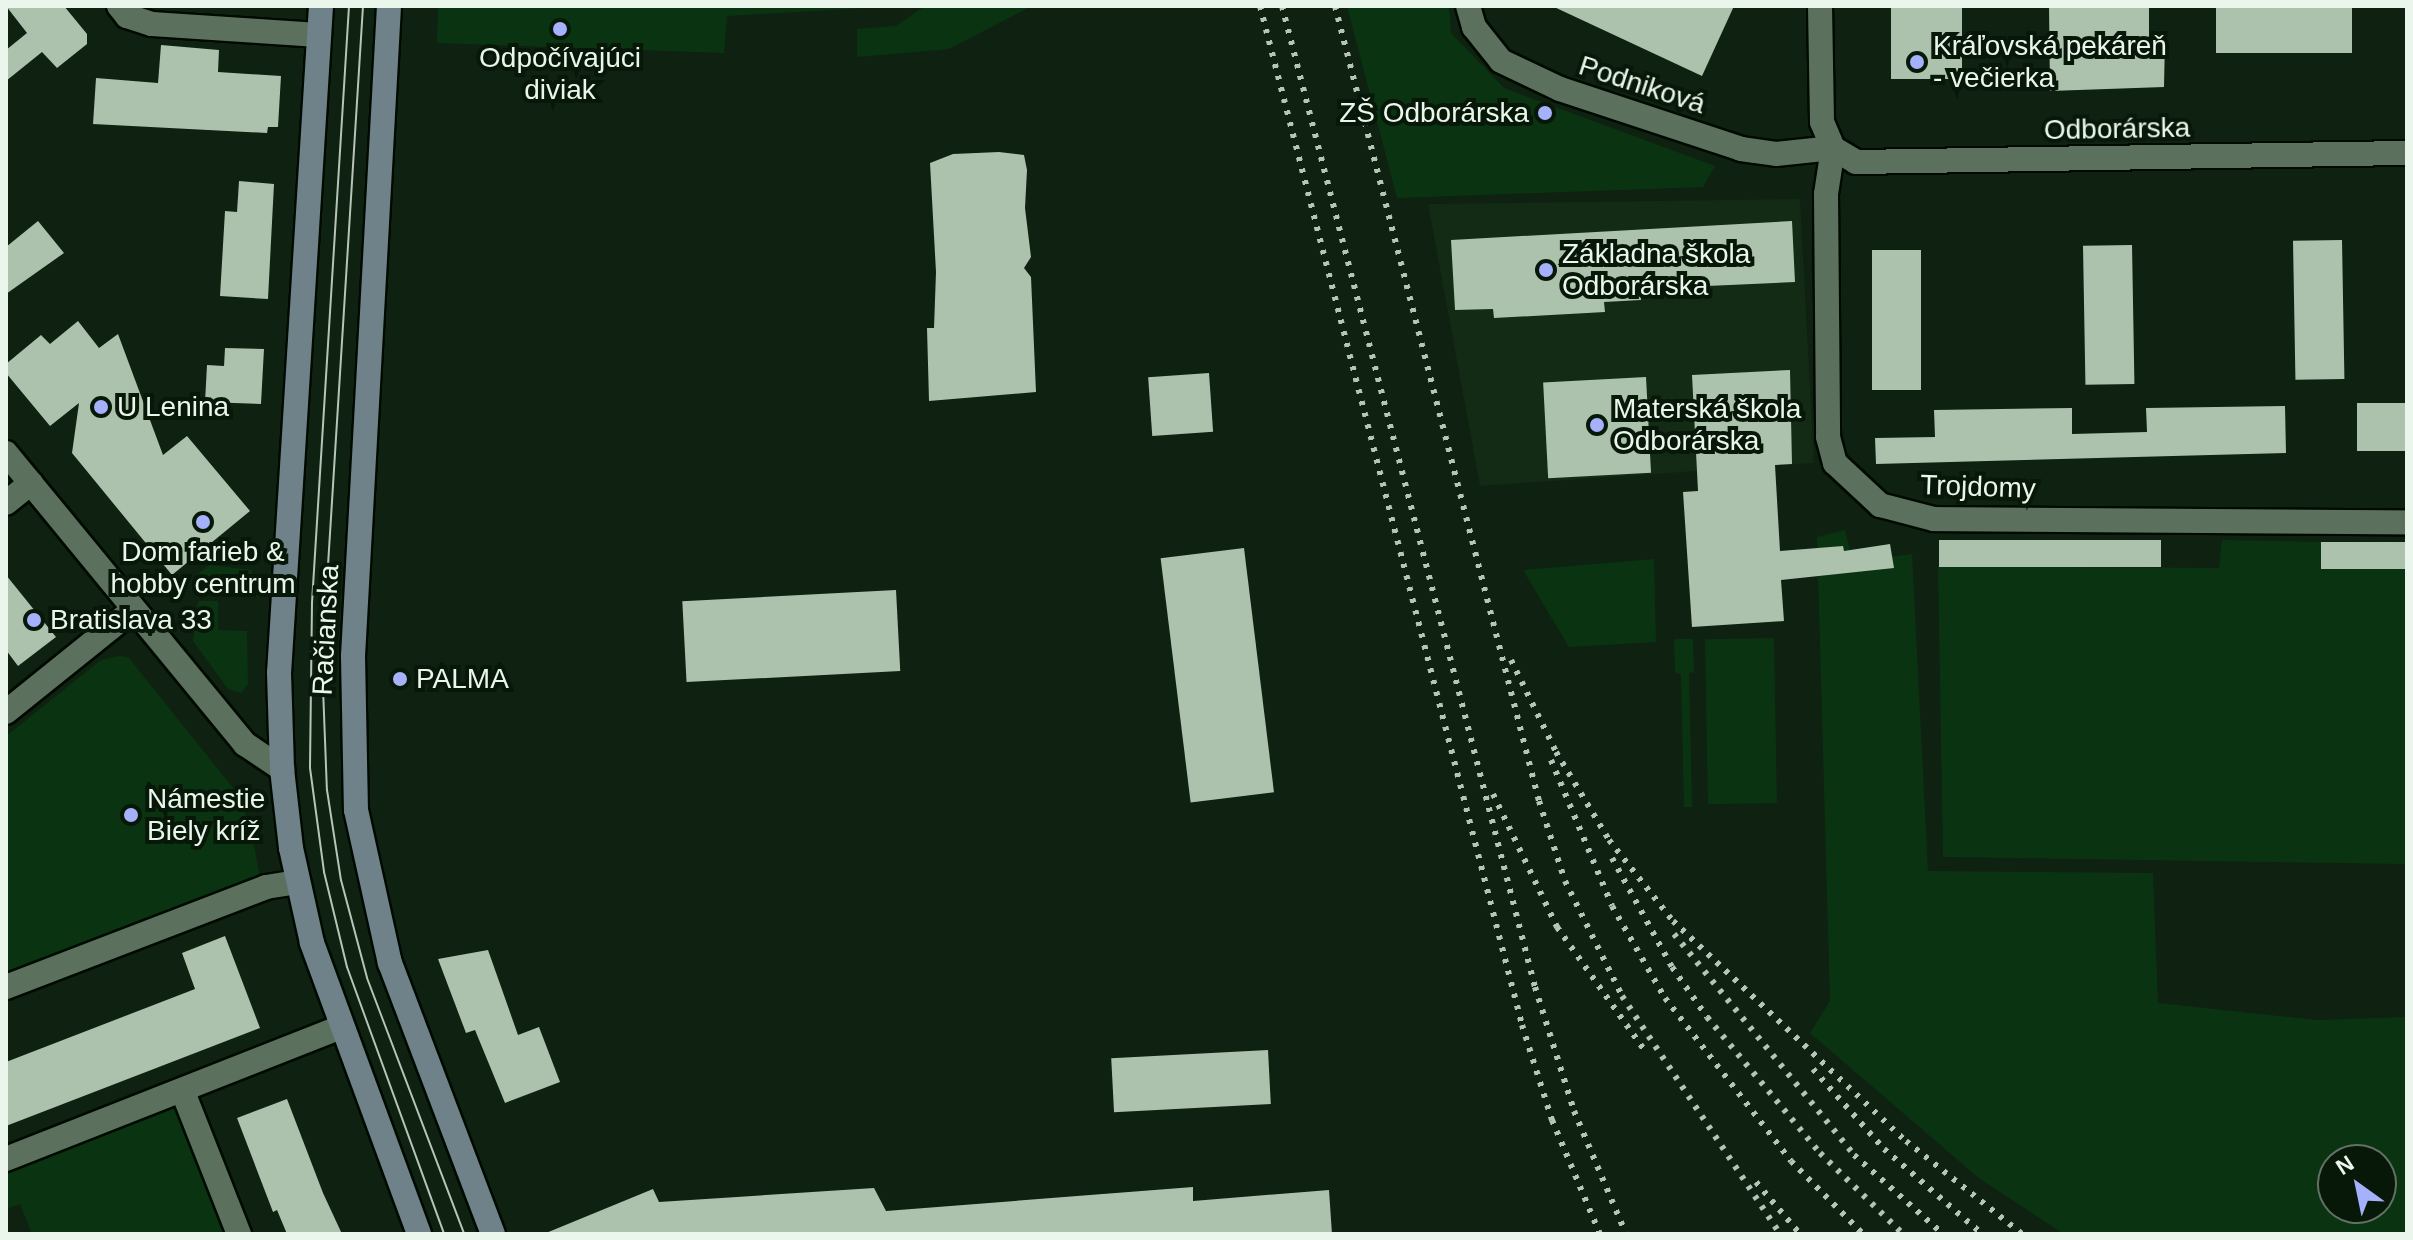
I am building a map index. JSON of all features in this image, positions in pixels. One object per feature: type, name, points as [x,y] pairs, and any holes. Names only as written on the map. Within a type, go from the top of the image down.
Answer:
[{"type":"main road","name":"Račianska","points":[[321,6],[279,673],[282,769],[297,882],[339,1028],[419,1234]]},
{"type":"main road","name":"Račianska","points":[[389,6],[353,656],[356,810],[390,963],[493,1234]]},
{"type":"street","points":[[119,6],[127,16],[152,24],[319,35]]},
{"type":"street","name":"Podniková","points":[[1468,6],[1474,27],[1501,61],[1560,89],[1741,149],[1776,154],[1833,148]]},
{"type":"street","points":[[1820,6],[1822,122],[1833,148]]},
{"type":"street","name":"Odborárska","points":[[1833,148],[1856,162],[1873,165],[2407,153]]},
{"type":"street","name":"Trojdomy","points":[[1833,148],[1826,194],[1828,437],[1835,463],[1880,505],[1934,519],[2407,522]]},
{"type":"street","points":[[6,453],[245,744],[282,769]]},
{"type":"street","points":[[6,503],[31,483]]},
{"type":"street","points":[[6,712],[133,610]]},
{"type":"street","points":[[6,987],[266,887],[297,882]]},
{"type":"street","points":[[6,1159],[183,1092],[339,1028]]},
{"type":"street","points":[[183,1092],[239,1234]]},
{"type":"shaded area","points":[[438,6],[900,6],[727,16],[724,53],[437,43]]},
{"type":"shaded area","points":[[925,6],[1032,6],[949,49],[857,57],[857,29],[896,26]]},
{"type":"shaded area","points":[[1347,6],[1449,6],[1451,33],[1504,88],[1715,166],[1703,187],[1397,198]]},
{"type":"shaded area","points":[[1800,199],[1814,463],[1480,486],[1428,204]]},
{"type":"shaded area","points":[[1845,530],[1853,562],[1912,554],[1928,871],[2153,873],[2158,1003],[2317,1020],[2407,1017],[2407,1234],[2064,1234],[1980,1179],[1810,1033],[1830,1001],[1817,537]]},
{"type":"shaded area","points":[[2222,540],[2321,542],[2322,569],[2407,569],[2407,864],[1943,857],[1938,566],[2219,568]]},
{"type":"shaded area","points":[[1654,559],[1656,642],[1569,647],[1523,570]]},
{"type":"shaded area","points":[[209,565],[252,570],[251,592],[200,587],[198,574]]},
{"type":"shaded area","points":[[198,601],[218,601],[218,630],[247,631],[248,684],[241,693],[228,689],[193,641]]},
{"type":"shaded area","points":[[1774,638],[1777,803],[1708,804],[1705,639]]},
{"type":"shaded area","points":[[1674,639],[1693,639],[1694,672],[1689,673],[1692,807],[1684,807],[1681,674],[1675,673]]},
{"type":"shaded area","name":"Námestie Biely kríž","points":[[128,657],[234,789],[249,822],[260,876],[6,978],[6,736],[101,660]]},
{"type":"shaded area","points":[[178,1107],[228,1234],[32,1234],[20,1204],[6,1209],[6,1173]]},
{"type":"building","points":[[6,6],[64,6],[87,34],[87,44],[57,68],[42,52],[6,81],[6,50],[27,33]]},
{"type":"building","points":[[1552,6],[1734,6],[1702,76]]},
{"type":"building","points":[[1891,6],[1962,6],[1962,79],[1891,79]]},
{"type":"building","points":[[2049,6],[2149,6],[2149,40],[2165,39],[2164,87],[2050,91]]},
{"type":"building","points":[[2216,6],[2352,6],[2352,53],[2216,53]]},
{"type":"building","points":[[161,45],[219,50],[218,72],[281,76],[278,127],[268,127],[267,133],[93,124],[96,78],[158,83]]},
{"type":"building","points":[[999,152],[1024,155],[1027,170],[1025,208],[1031,257],[1024,268],[1031,277],[1036,392],[929,401],[927,328],[934,328],[936,272],[930,163],[953,154]]},
{"type":"building","points":[[239,181],[274,184],[268,299],[220,296],[225,211],[237,212]]},
{"type":"building","points":[[38,221],[64,253],[6,294],[6,247]]},
{"type":"building","name":"Základna škola Odborárska","points":[[1792,221],[1795,282],[1640,289],[1641,300],[1604,302],[1605,312],[1494,318],[1493,309],[1455,310],[1451,240]]},
{"type":"building","points":[[2342,240],[2344,379],[2295,380],[2293,241]]},
{"type":"building","points":[[2132,245],[2134,384],[2085,385],[2083,246]]},
{"type":"building","points":[[1872,250],[1921,250],[1921,390],[1872,390]]},
{"type":"building","points":[[78,321],[99,348],[118,334],[163,455],[187,436],[250,511],[172,575],[72,453],[79,403],[50,426],[6,373],[6,364],[41,335],[50,344]]},
{"type":"building","points":[[225,348],[264,349],[261,404],[205,402],[207,365],[224,366]]},
{"type":"building","points":[[1790,370],[1792,464],[1775,465],[1780,551],[1843,546],[1844,551],[1890,544],[1894,568],[1781,580],[1784,621],[1692,627],[1683,492],[1698,491],[1692,375]]},
{"type":"building","points":[[1209,373],[1213,432],[1152,436],[1148,377]]},
{"type":"building","name":"Materská škola Odborárska","points":[[1646,377],[1651,473],[1548,478],[1543,382]]},
{"type":"building","points":[[2357,403],[2407,403],[2407,451],[2357,451]]},
{"type":"building","points":[[2285,406],[2286,453],[1876,464],[1875,438],[1935,437],[1934,410],[2072,408],[2072,434],[2147,432],[2146,408]]},
{"type":"building","points":[[1939,540],[2161,540],[2161,567],[1939,567]]},
{"type":"building","points":[[2321,542],[2407,542],[2407,569],[2321,569]]},
{"type":"building","points":[[1244,548],[1274,792],[1191,802],[1161,558]]},
{"type":"building","points":[[6,575],[56,637],[18,666],[6,650]]},
{"type":"building","points":[[896,590],[900,671],[687,682],[682,601]]},
{"type":"building","points":[[225,936],[260,1028],[6,1126],[6,1062],[195,989],[182,953]]},
{"type":"building","points":[[488,950],[518,1035],[539,1027],[560,1082],[505,1103],[475,1030],[466,1033],[438,959]]},
{"type":"building","points":[[1268,1050],[1271,1104],[1114,1112],[1111,1058]]},
{"type":"building","points":[[287,1099],[342,1234],[287,1234],[277,1210],[273,1212],[237,1118]]},
{"type":"building","points":[[1193,1187],[1193,1201],[1329,1190],[1332,1234],[546,1233],[653,1189],[659,1202],[874,1188],[886,1211]]},
{"type":"tram line","points":[[349,6],[312,603],[310,768],[324,872],[347,967],[444,1234]]},
{"type":"tram line","points":[[363,6],[328,566],[323,688],[327,790],[341,880],[367,978],[464,1234]]},
{"type":"railway","points":[[1260,6],[1522,1025],[1552,1120],[1600,1234]]},
{"type":"railway","points":[[1282,6],[1535,987],[1574,1111],[1626,1234]]},
{"type":"railway","points":[[1335,6],[1539,801],[1565,881],[1622,996],[1780,1234]]},
{"type":"railway","points":[[1511,660],[1556,752],[1609,840],[1673,921],[1906,1141],[2022,1234]]},
{"type":"railway","points":[[1551,760],[1612,906],[1665,998],[1791,1161],[1863,1234]]},
{"type":"railway","points":[[1493,794],[1557,927],[1645,1051]]},
{"type":"railway","points":[[1612,858],[1672,967],[1707,1017],[1820,1153],[1903,1234]]},
{"type":"railway","points":[[1674,934],[1854,1155],[1943,1234]]},
{"type":"railway","points":[[1813,1069],[1884,1149],[1982,1234]]},
{"type":"railway","points":[[1756,1182],[1800,1234]]},
{"type":"place","name":"Odpočívajúci diviak","points":[[560,29]]},
{"type":"place","name":"Kráľovská pekáreň - večierka","points":[[1917,62]]},
{"type":"place","name":"ZŠ Odborárska","points":[[1545,113]]},
{"type":"place","name":"Základna škola Odborárska","points":[[1546,270]]},
{"type":"place","name":"U Lenina","points":[[101,407]]},
{"type":"place","name":"Materská škola Odborárska","points":[[1597,425]]},
{"type":"place","name":"Dom farieb & hobby centrum","points":[[203,522]]},
{"type":"place","name":"Bratislava 33","points":[[34,620]]},
{"type":"place","name":"PALMA","points":[[400,679]]},
{"type":"place","name":"Námestie Biely kríž","points":[[131,815]]}]
